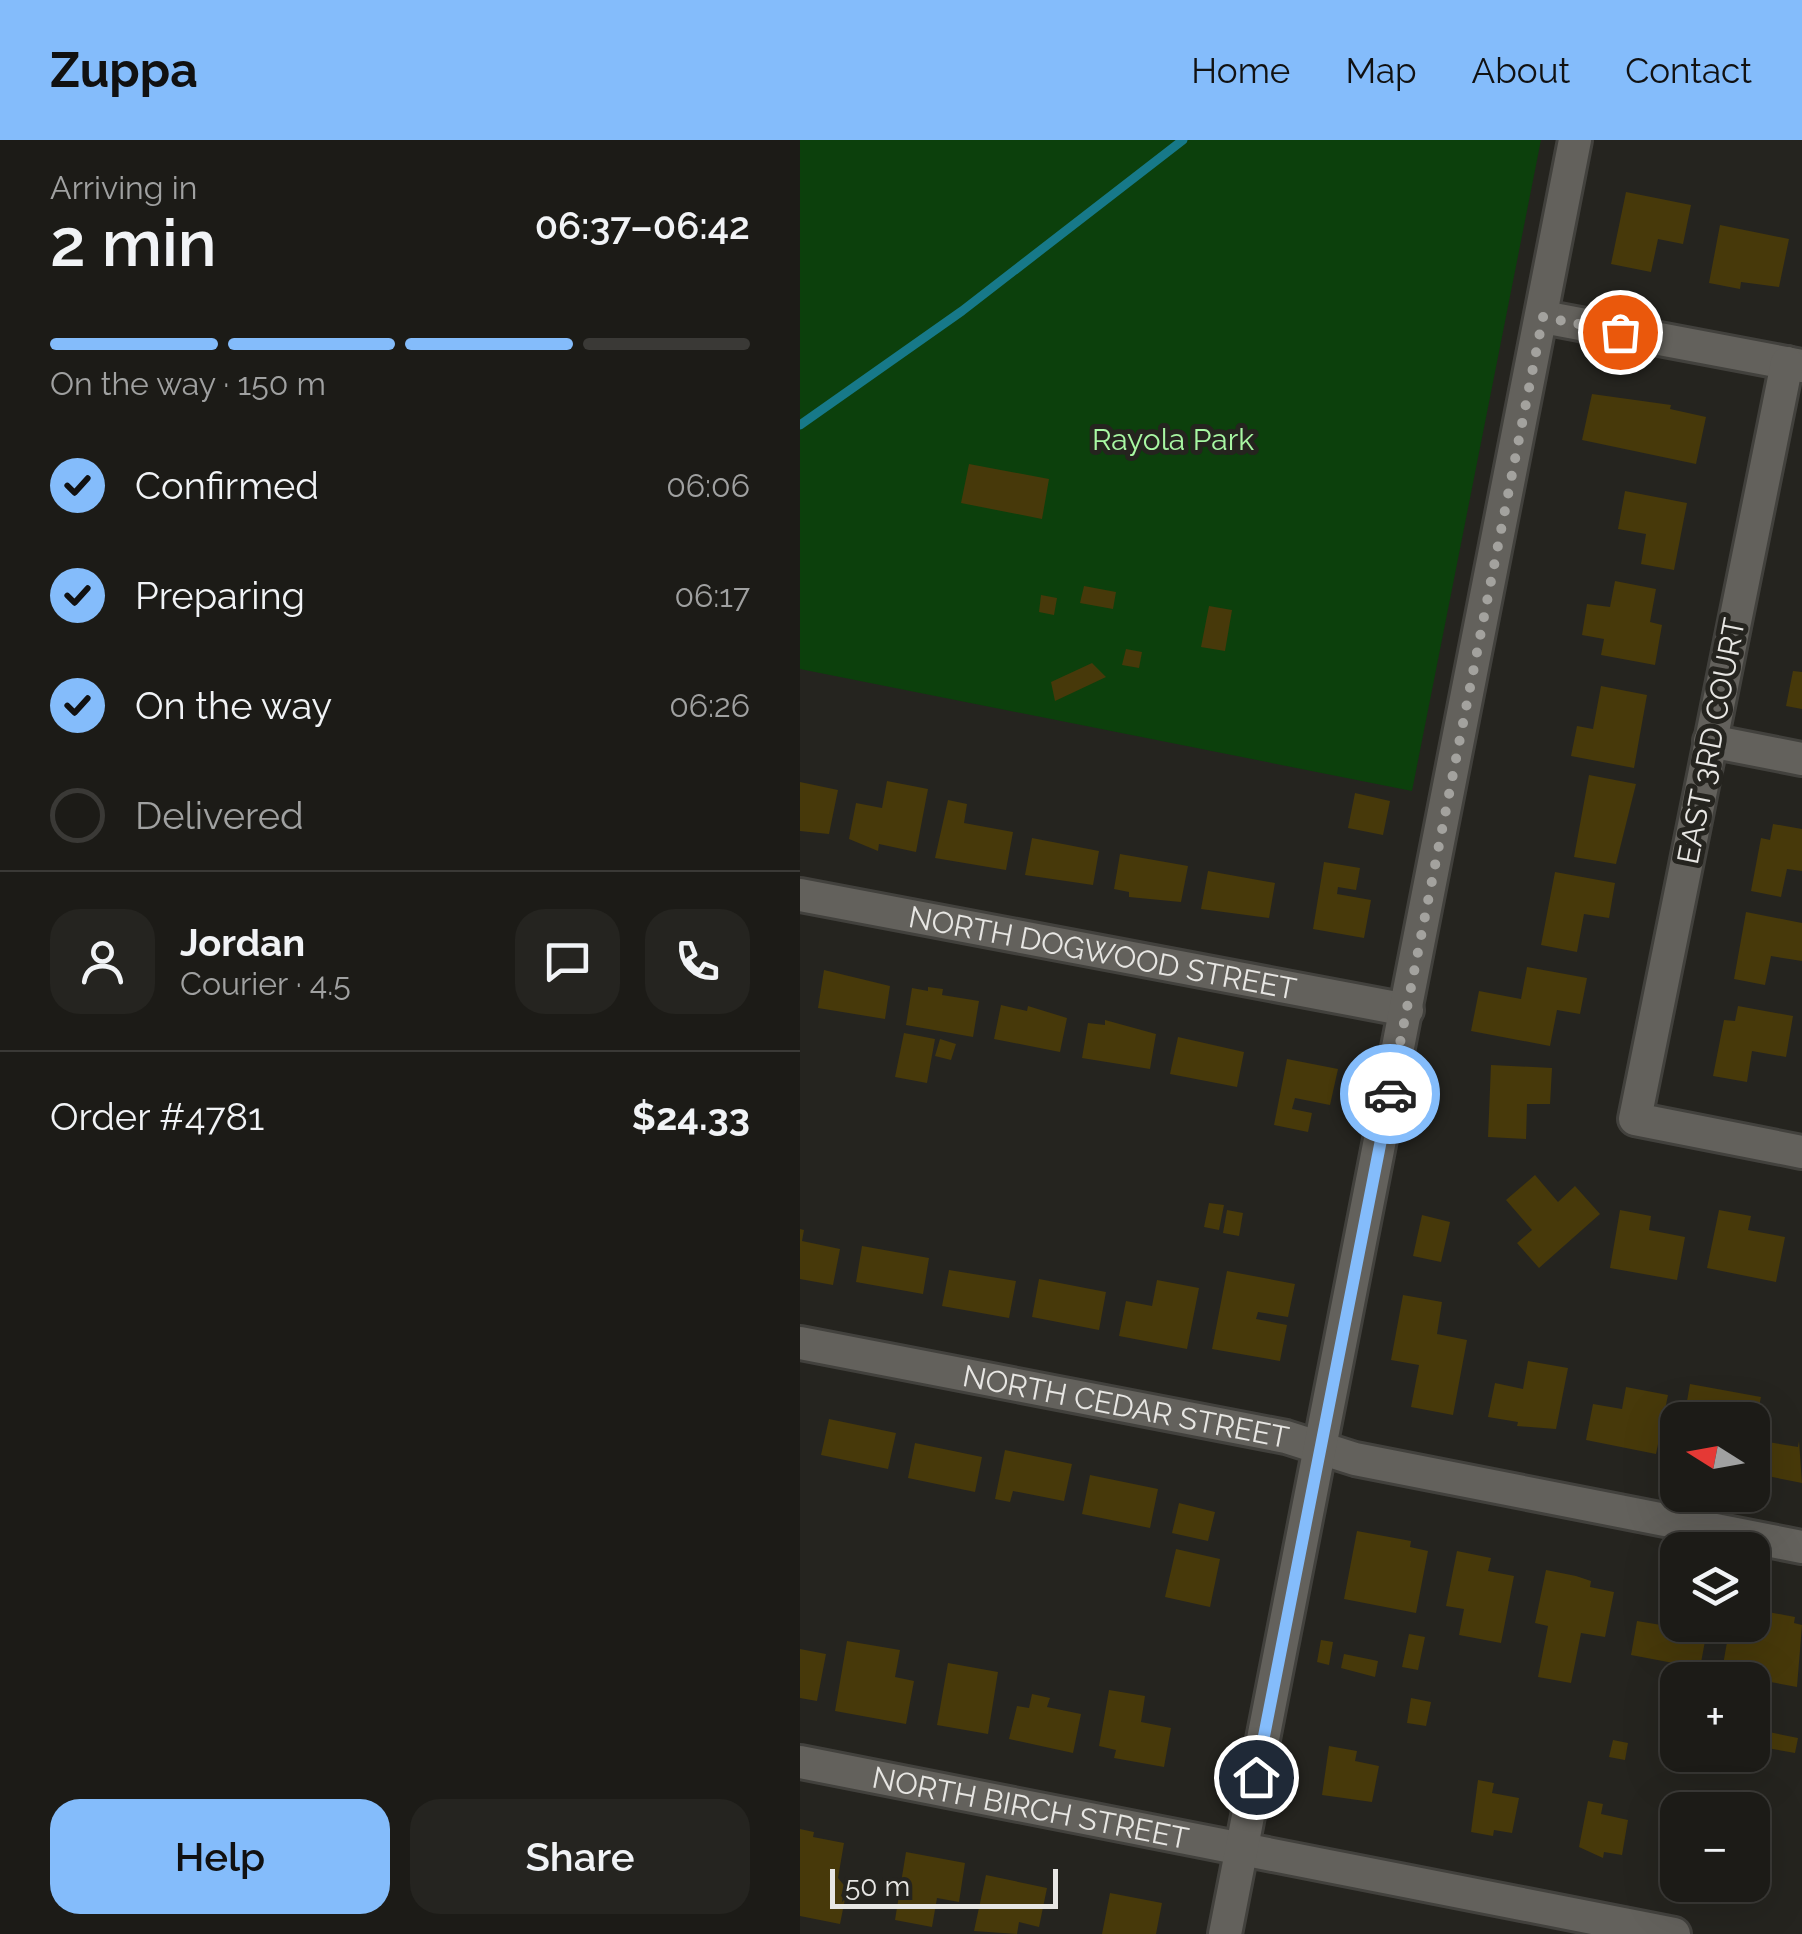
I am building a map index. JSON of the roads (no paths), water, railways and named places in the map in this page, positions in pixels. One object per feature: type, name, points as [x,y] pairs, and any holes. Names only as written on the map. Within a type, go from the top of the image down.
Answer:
[{"type":"street","points":[[1225,1934],[1575,140]]},
{"type":"street","points":[[1543,317],[1795,364]]},
{"type":"street","name":"EAST 3RD COURT","points":[[1795,364],[1710,741],[1635,1119],[1802,1152]]},
{"type":"street","points":[[1710,741],[1802,759]]},
{"type":"street","name":"NORTH DOGWOOD STREET","points":[[800,895],[1406,1010]]},
{"type":"street","name":"NORTH CEDAR STREET","points":[[800,1343],[1286,1437],[1374,1463],[1802,1546]]},
{"type":"street","name":"NORTH BIRCH STREET","points":[[800,1762],[1674,1934]]},
{"type":"waterway","points":[[800,425],[962,311],[1183,140]]},
{"type":"park label","name":"Rayola Park","points":[[1173,439]]}]
